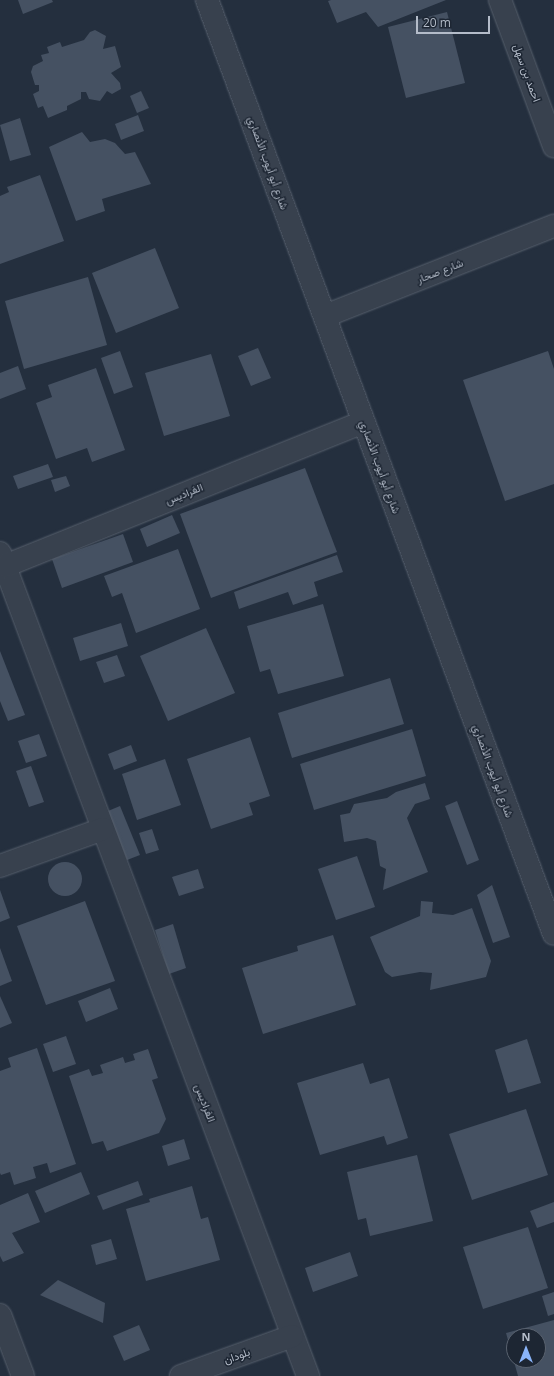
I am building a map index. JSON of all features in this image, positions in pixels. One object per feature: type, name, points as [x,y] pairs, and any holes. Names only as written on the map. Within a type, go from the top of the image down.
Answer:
[{"type":"street","name":"شارع أبو أيوب الأنصاري","points":[[207,0],[554,934]]},
{"type":"street","name":"احمد بن سهل","points":[[500,0],[554,146]]},
{"type":"street","name":"شارع صحار","points":[[325,316],[554,226]]},
{"type":"street","name":"الفراديس","points":[[308,1376],[2,559],[363,422]]},
{"type":"street","points":[[0,866],[103,829]]},
{"type":"street","points":[[0,1315],[23,1376]]},
{"type":"street","name":"بلودان","points":[[181,1376],[292,1336]]},
{"type":"building","points":[[18,0],[52,0],[53,2],[23,14]]},
{"type":"building","points":[[446,0],[378,27],[366,12],[337,23],[328,1]]},
{"type":"building","points":[[447,12],[465,83],[406,98],[388,27]]},
{"type":"building","points":[[95,30],[106,36],[103,49],[115,46],[121,67],[111,73],[120,83],[121,89],[112,94],[107,91],[100,101],[89,99],[86,92],[81,92],[81,99],[67,106],[67,110],[48,118],[43,106],[38,108],[33,94],[39,91],[39,85],[35,85],[31,72],[33,66],[43,61],[41,55],[49,53],[47,47],[60,42],[62,47],[84,40],[90,32]]},
{"type":"building","points":[[141,91],[149,108],[137,113],[130,96]]},
{"type":"building","points":[[138,115],[144,131],[121,140],[115,124]]},
{"type":"building","points":[[20,118],[31,155],[10,161],[0,125]]},
{"type":"building","points":[[82,132],[90,142],[105,139],[115,143],[125,154],[135,152],[151,184],[102,199],[105,211],[76,221],[49,147]]},
{"type":"building","points":[[40,175],[64,241],[0,264],[0,196],[9,192],[7,187]]},
{"type":"building","points":[[155,248],[179,308],[116,333],[92,273]]},
{"type":"building","points":[[88,277],[107,345],[24,369],[5,301]]},
{"type":"building","points":[[258,348],[271,378],[251,386],[238,356]]},
{"type":"building","points":[[120,351],[133,387],[114,394],[101,358]]},
{"type":"building","points":[[548,351],[554,369],[554,484],[505,501],[463,380]]},
{"type":"building","points":[[211,354],[230,416],[164,436],[145,373]]},
{"type":"building","points":[[18,366],[26,389],[0,399],[0,373]]},
{"type":"building","points":[[96,368],[125,450],[92,462],[87,448],[56,459],[36,403],[52,397],[48,385]]},
{"type":"building","points":[[48,464],[53,477],[18,489],[13,476]]},
{"type":"building","points":[[305,468],[337,552],[211,598],[180,514]]},
{"type":"building","points":[[66,476],[70,486],[55,492],[51,480]]},
{"type":"building","points":[[172,515],[180,533],[147,547],[140,529]]},
{"type":"building","points":[[123,534],[133,562],[62,588],[52,559]]},
{"type":"building","points":[[178,549],[200,609],[136,633],[122,593],[112,597],[104,576]]},
{"type":"building","points":[[337,555],[343,572],[314,582],[318,596],[293,605],[288,592],[239,609],[234,592]]},
{"type":"building","points":[[323,604],[344,676],[278,694],[270,669],[260,672],[247,626]]},
{"type":"building","points":[[121,623],[128,646],[80,661],[73,638]]},
{"type":"building","points":[[206,628],[235,693],[168,721],[140,656]]},
{"type":"building","points":[[0,651],[25,715],[8,721],[0,701]]},
{"type":"building","points":[[117,655],[125,676],[104,683],[96,662]]},
{"type":"building","points":[[390,678],[404,724],[292,758],[278,713]]},
{"type":"building","points":[[412,729],[426,776],[314,810],[300,764]]},
{"type":"building","points":[[39,734],[47,756],[26,763],[18,741]]},
{"type":"building","points":[[250,737],[270,796],[249,803],[253,815],[211,829],[187,759]]},
{"type":"building","points":[[131,745],[137,761],[114,770],[108,754]]},
{"type":"building","points":[[165,759],[181,805],[137,820],[122,774]]},
{"type":"building","points":[[31,766],[44,802],[29,807],[16,771]]},
{"type":"building","points":[[425,783],[430,799],[415,804],[407,818],[428,872],[383,890],[386,869],[380,866],[376,841],[367,838],[344,842],[340,815],[350,813],[354,804],[387,798],[396,792]]},
{"type":"building","points":[[457,801],[479,860],[467,865],[445,806]]},
{"type":"building","points":[[120,806],[140,855],[127,860],[108,811]]},
{"type":"building","points":[[152,829],[159,850],[146,854],[139,833]]},
{"type":"building","points":[[357,856],[375,907],[336,920],[318,869]]},
{"type":"building","points":[[62,862],[68,862],[72,863],[79,869],[82,879],[81,886],[75,893],[68,896],[62,896],[58,895],[51,889],[48,882],[48,876],[49,872],[55,865]]},
{"type":"building","points":[[198,869],[204,888],[179,896],[172,877]]},
{"type":"building","points":[[492,885],[510,937],[493,943],[477,895]]},
{"type":"building","points":[[0,890],[10,918],[0,922]]},
{"type":"building","points":[[85,901],[115,981],[46,1005],[17,926]]},
{"type":"building","points":[[421,901],[433,902],[432,913],[453,915],[472,908],[491,961],[486,977],[430,990],[432,973],[420,972],[392,977],[385,972],[370,937],[420,916]]},
{"type":"building","points":[[173,924],[186,968],[169,974],[155,930]]},
{"type":"building","points":[[333,935],[356,1005],[263,1034],[242,968],[298,951],[297,946]]},
{"type":"building","points":[[0,948],[12,981],[0,986]]},
{"type":"building","points":[[110,988],[118,1009],[86,1022],[78,1001]]},
{"type":"building","points":[[0,996],[12,1023],[0,1028]]},
{"type":"building","points":[[66,1036],[76,1064],[53,1072],[43,1044]]},
{"type":"building","points":[[527,1039],[541,1083],[508,1093],[495,1050]]},
{"type":"building","points":[[37,1048],[76,1164],[50,1173],[47,1163],[33,1167],[36,1178],[14,1185],[10,1172],[1,1175],[0,1173],[0,1071],[11,1067],[8,1058]]},
{"type":"building","points":[[148,1049],[158,1078],[152,1080],[166,1119],[159,1133],[107,1151],[103,1141],[92,1144],[69,1076],[89,1069],[92,1076],[103,1073],[100,1065],[123,1057],[125,1063],[135,1060],[133,1054]]},
{"type":"building","points":[[363,1063],[370,1084],[389,1078],[408,1138],[387,1145],[384,1136],[320,1155],[297,1083]]},
{"type":"building","points":[[526,1109],[548,1175],[472,1200],[449,1134]]},
{"type":"building","points":[[184,1139],[190,1159],[168,1166],[162,1146]]},
{"type":"building","points":[[417,1155],[433,1221],[370,1236],[366,1218],[358,1220],[347,1172]]},
{"type":"building","points":[[81,1172],[90,1194],[45,1213],[35,1191]]},
{"type":"building","points":[[138,1181],[143,1195],[103,1210],[97,1196]]},
{"type":"building","points":[[192,1186],[201,1219],[208,1217],[220,1260],[146,1281],[126,1209],[150,1202],[149,1199]]},
{"type":"building","points":[[28,1193],[40,1222],[12,1233],[24,1253],[3,1262],[0,1256],[0,1205]]},
{"type":"building","points":[[554,1202],[554,1222],[537,1228],[530,1211]]},
{"type":"building","points":[[528,1227],[548,1288],[483,1309],[463,1247]]},
{"type":"building","points":[[111,1239],[117,1259],[96,1265],[91,1245]]},
{"type":"building","points":[[350,1252],[358,1276],[313,1292],[305,1268]]},
{"type":"building","points":[[58,1280],[105,1303],[103,1323],[40,1295]]},
{"type":"building","points":[[554,1292],[554,1314],[548,1316],[542,1296]]},
{"type":"building","points":[[554,1320],[554,1376],[518,1376],[516,1368],[546,1368],[546,1328],[524,1328]]},
{"type":"building","points":[[139,1325],[150,1350],[124,1361],[113,1336]]}]
